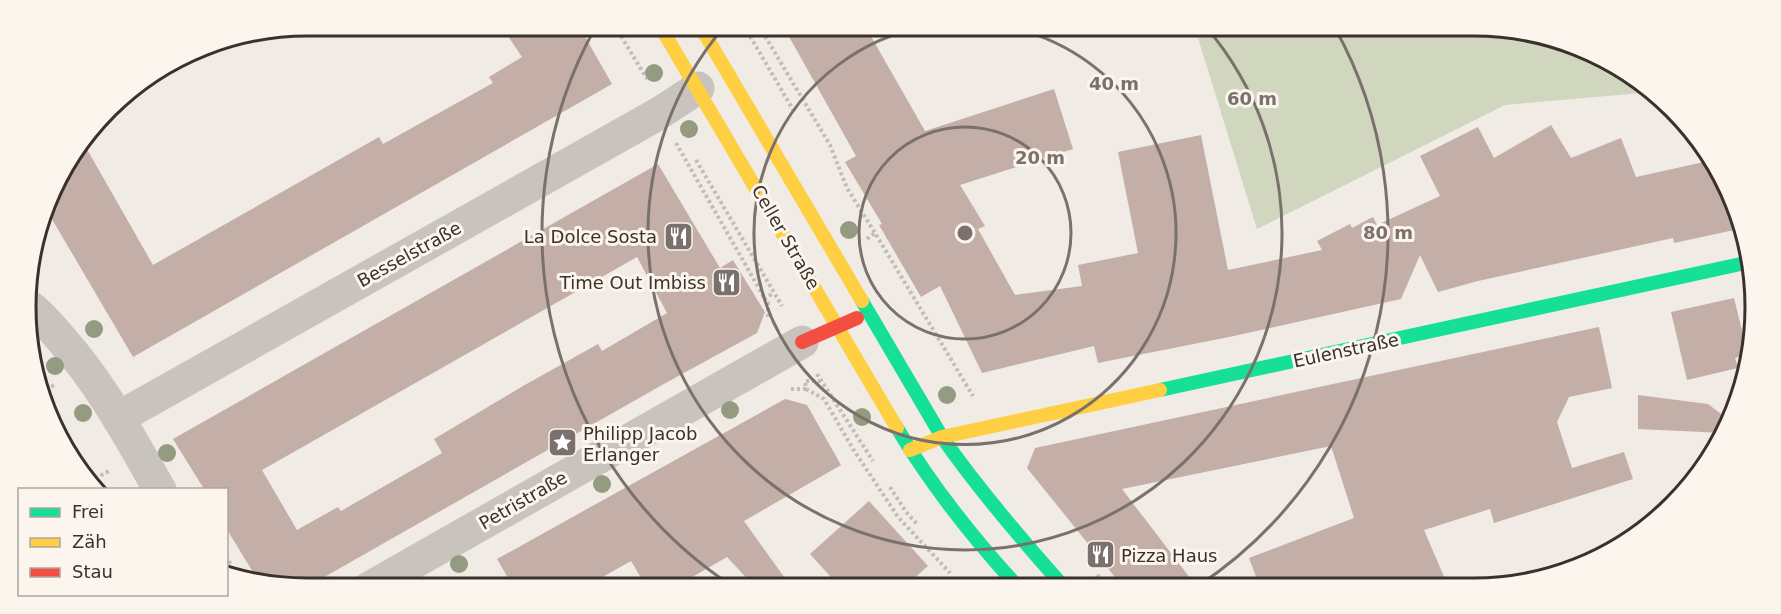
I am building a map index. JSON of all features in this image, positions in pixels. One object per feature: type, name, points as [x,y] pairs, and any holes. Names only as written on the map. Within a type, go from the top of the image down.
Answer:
[{"type":"main road","name":"Celler Straße","points":[[666,36],[910,450],[939,493],[980,545],[1010,578]]},
{"type":"main road","name":"Celler Straße","points":[[706,36],[942,437],[972,480],[1056,578]]},
{"type":"main road","name":"Eulenstraße","points":[[942,437],[1742,264]]},
{"type":"main road","points":[[802,342],[870,313]]},
{"type":"main road","points":[[802,342],[831,347],[858,364]]},
{"type":"main road","points":[[910,450],[942,437]]},
{"type":"street","name":"Besselstraße","points":[[118,418],[668,121],[698,88]]},
{"type":"street","points":[[36,311],[76,355],[101,389],[159,488]]},
{"type":"street","name":"Petristraße","points":[[387,578],[802,342]]},
{"type":"path","points":[[621,36],[768,303],[768,317]]},
{"type":"path","points":[[765,36],[830,145],[847,188],[977,402]]},
{"type":"path","points":[[668,121],[783,307]]},
{"type":"path","points":[[867,239],[875,233]]},
{"type":"path","points":[[765,299],[773,293]]},
{"type":"path","points":[[805,381],[820,381]]},
{"type":"path","points":[[806,389],[824,399],[898,518],[950,573]]},
{"type":"path","points":[[96,478],[117,467]]},
{"type":"green space","points":[[1205,36],[1474,36],[1509,38],[1544,45],[1578,57],[1610,72],[1640,93],[1505,105],[1257,229],[1198,38]]},
{"type":"building","points":[[508,36],[585,36],[612,84],[133,357],[51,218],[72,171],[87,149],[153,265],[379,137],[383,144],[493,83],[489,77],[522,57]]},
{"type":"building","points":[[789,36],[871,36],[925,131],[1054,89],[1073,149],[960,185],[985,226],[978,229],[1015,295],[1082,286],[1078,265],[1138,253],[1118,152],[1201,135],[1228,270],[1322,250],[1317,241],[1350,224],[1352,228],[1373,217],[1377,225],[1440,196],[1420,156],[1478,127],[1494,158],[1551,125],[1571,158],[1621,138],[1636,177],[1703,162],[1717,187],[1734,230],[1674,243],[1673,238],[1438,292],[1420,255],[1401,299],[1098,363],[1094,346],[982,373],[940,286],[921,297],[879,225],[882,224],[845,162],[856,156]]},
{"type":"building","points":[[658,164],[720,268],[733,260],[765,312],[757,333],[323,578],[253,573],[228,531],[228,488],[203,488],[173,439]],"holes":[[[637,257],[667,313],[602,351],[598,344],[523,386],[434,439],[442,453],[341,511],[338,507],[297,530],[262,470]]]},
{"type":"building","points":[[1734,298],[1743,336],[1741,357],[1735,358],[1738,368],[1687,380],[1671,312]]},
{"type":"building","points":[[1599,327],[1612,388],[1569,397],[1557,422],[1572,468],[1624,452],[1633,479],[1494,523],[1490,509],[1424,530],[1445,578],[1257,578],[1249,558],[1354,518],[1331,446],[1122,489],[1190,578],[1116,578],[1027,468],[1035,448]]},
{"type":"building","points":[[1638,395],[1708,404],[1722,415],[1714,433],[1638,429]]},
{"type":"building","points":[[785,399],[807,405],[841,465],[744,521],[785,578],[747,578],[727,557],[690,578],[641,578],[631,561],[601,578],[508,578],[497,559]]},
{"type":"building","points":[[869,501],[928,566],[914,578],[832,578],[810,554]]},
{"type":"traffic: fast","points":[[1160,390],[1742,264]]},
{"type":"traffic: fast","points":[[862,301],[942,437],[1001,514],[1056,578]]},
{"type":"traffic: fast","points":[[897,428],[953,510],[1010,578]]},
{"type":"traffic: slow","points":[[666,36],[897,428]]},
{"type":"traffic: slow","points":[[706,36],[862,301]]},
{"type":"traffic: slow","points":[[910,450],[942,437],[1160,390]]},
{"type":"traffic: jam","points":[[802,342],[857,318]]},
{"type":"place","name":"La Dolce Sosta","points":[[678,236]]},
{"type":"place","name":"Time Out Imbiss","points":[[727,282]]},
{"type":"place","name":"Philipp Jacob Erlanger","points":[[562,443]]},
{"type":"place","name":"Pizza Haus","points":[[1100,555]]}]
